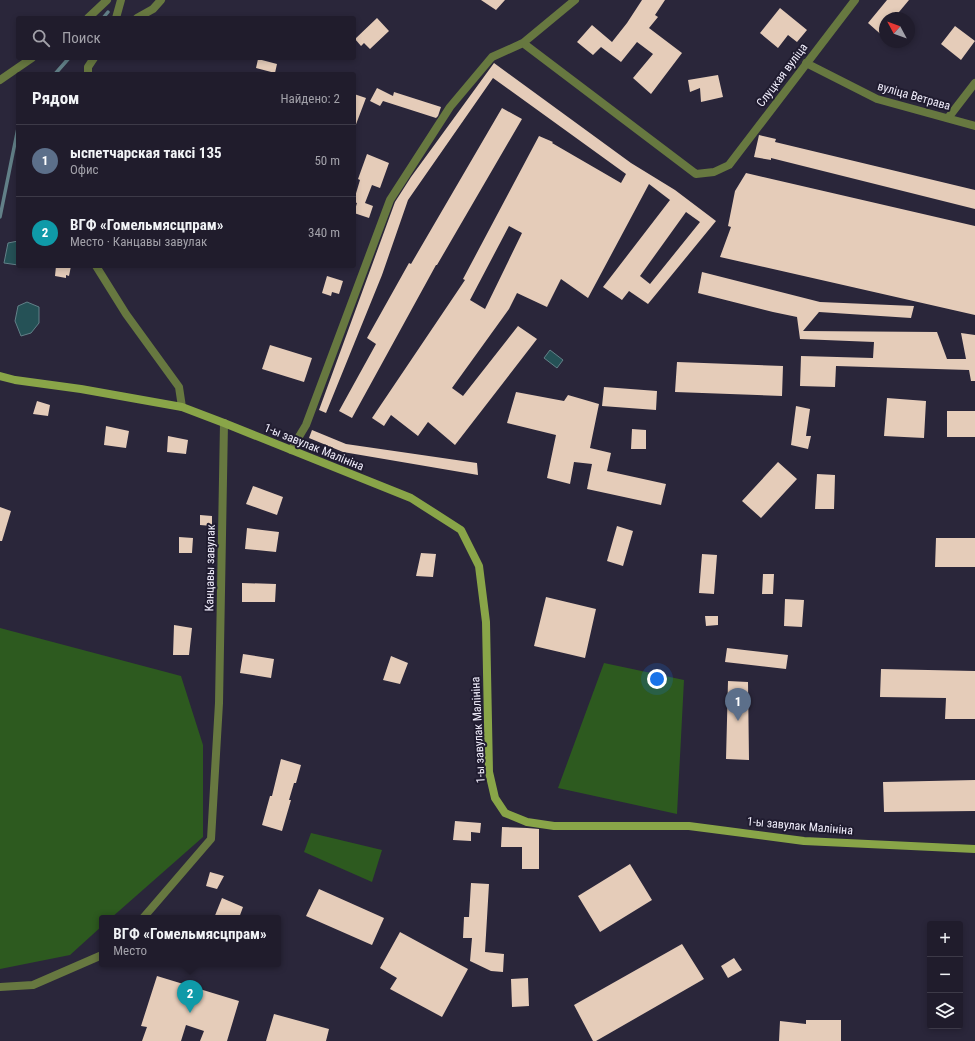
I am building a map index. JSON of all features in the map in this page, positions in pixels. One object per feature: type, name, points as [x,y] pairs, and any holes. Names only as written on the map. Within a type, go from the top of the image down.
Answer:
[{"type":"street","points":[[90,16],[107,0]]},
{"type":"street","points":[[117,16],[121,0]]},
{"type":"street","points":[[141,16],[153,9],[161,0]]},
{"type":"street","points":[[291,450],[306,425],[390,200],[450,107],[492,57],[523,43],[576,0]]},
{"type":"street","name":"Слуцкая вуліца","points":[[523,43],[696,174],[714,172],[729,165],[855,0]]},
{"type":"street","points":[[0,80],[29,60]]},
{"type":"street","points":[[88,72],[88,68],[93,60]]},
{"type":"street","name":"вуліца Ветрава","points":[[806,63],[877,99],[975,126]]},
{"type":"street","points":[[948,118],[975,83]]},
{"type":"street","points":[[97,268],[126,314],[179,387],[182,408]]},
{"type":"street","points":[[0,376],[15,380],[81,388],[182,408],[224,423]]},
{"type":"street","name":"1-ы завулак Малініна","points":[[224,423],[411,498],[461,530],[479,566],[486,622],[489,772],[495,798],[505,813],[527,822],[554,826],[689,826],[804,841],[975,849]]},
{"type":"street","name":"Канцавы завулак","points":[[147,915],[211,839],[219,703],[224,423]]},
{"type":"street","points":[[0,988],[33,985],[99,956]]},
{"type":"green space","points":[[0,628],[181,676],[203,745],[203,837],[114,915],[99,915],[99,929],[70,955],[0,969]]},
{"type":"green space","points":[[604,663],[684,680],[677,814],[558,788]]},
{"type":"green space","points":[[311,833],[382,850],[372,882],[304,852]]},
{"type":"shaded area","points":[[16,241],[16,265],[4,263],[8,243]]},
{"type":"shaded area","points":[[27,302],[39,307],[39,323],[31,333],[21,336],[15,321],[18,306]]},
{"type":"shaded area","points":[[550,350],[563,360],[557,368],[544,358]]},
{"type":"building","points":[[481,0],[505,0],[496,10]]},
{"type":"building","points":[[642,0],[665,0],[655,15],[658,17],[649,28],[682,53],[651,94],[633,78],[653,54],[637,42],[621,62],[601,47],[593,55],[577,42],[592,25],[612,42]]},
{"type":"building","points":[[887,0],[909,0],[899,12],[879,12],[879,33],[868,23]]},
{"type":"building","points":[[780,8],[807,30],[797,42],[788,35],[778,48],[760,33]]},
{"type":"building","points":[[377,18],[389,31],[370,49],[364,43],[361,46],[356,38]]},
{"type":"building","points":[[955,26],[975,41],[961,60],[941,44]]},
{"type":"building","points":[[258,60],[277,64],[275,72],[256,68]]},
{"type":"building","points":[[494,63],[631,163],[675,190],[716,221],[648,304],[629,291],[622,300],[603,287],[670,200],[649,184],[588,298],[561,279],[547,307],[517,293],[509,309],[452,388],[463,396],[518,326],[537,339],[455,445],[428,422],[418,436],[391,415],[384,426],[372,418],[465,280],[463,279],[539,136],[553,142],[552,143],[621,183],[626,174],[493,78],[408,200],[382,275],[326,413],[319,410],[395,202],[411,177]],"holes":[[[686,212],[700,222],[650,284],[640,276]],[[509,226],[522,233],[485,309],[470,300]]]},
{"type":"building","points":[[718,75],[723,97],[701,102],[700,88],[690,92],[688,80]]},
{"type":"building","points":[[377,88],[393,96],[394,92],[441,107],[438,116],[436,118],[383,101],[380,106],[370,101]]},
{"type":"building","points":[[356,95],[366,98],[356,124]]},
{"type":"building","points":[[502,108],[522,119],[436,265],[352,418],[339,411],[376,344],[367,338],[409,263],[411,264]]},
{"type":"building","points":[[759,135],[776,139],[775,142],[975,190],[975,209],[771,158],[771,160],[754,157]]},
{"type":"building","points":[[367,154],[389,163],[380,188],[372,185],[365,203],[373,206],[369,218],[356,214],[356,193],[360,180],[358,179]]},
{"type":"building","points":[[746,173],[975,226],[975,315],[720,257],[731,227],[728,226],[735,191]]},
{"type":"building","points":[[56,268],[71,268],[69,276],[66,275],[66,278],[55,276]]},
{"type":"building","points":[[702,272],[820,302],[914,306],[911,318],[819,312],[803,331],[937,332],[947,359],[966,359],[961,333],[975,335],[975,381],[971,381],[969,370],[836,366],[835,387],[800,386],[801,356],[873,358],[874,342],[800,339],[797,317],[698,293]]},
{"type":"building","points":[[327,276],[343,281],[339,294],[332,292],[331,296],[322,293]]},
{"type":"building","points":[[270,345],[312,358],[304,382],[262,369]]},
{"type":"building","points":[[677,362],[783,366],[782,396],[675,392]]},
{"type":"building","points":[[604,387],[657,391],[656,410],[602,406]]},
{"type":"building","points":[[516,392],[564,401],[568,395],[599,404],[590,448],[611,453],[607,471],[666,484],[661,505],[587,489],[592,464],[574,462],[570,484],[547,478],[556,435],[507,423]]},
{"type":"building","points":[[887,398],[926,401],[924,438],[884,436]]},
{"type":"building","points":[[37,401],[50,405],[48,416],[33,414]]},
{"type":"building","points":[[796,406],[810,409],[806,436],[811,436],[808,449],[791,445]]},
{"type":"building","points":[[947,411],[975,411],[975,437],[947,437]]},
{"type":"building","points":[[106,426],[129,431],[126,448],[104,445]]},
{"type":"building","points":[[632,429],[646,430],[646,449],[631,449]]},
{"type":"building","points":[[312,430],[346,444],[477,463],[478,475],[343,452],[309,438]]},
{"type":"building","points":[[168,436],[188,440],[186,454],[167,452]]},
{"type":"building","points":[[778,462],[797,479],[761,518],[742,501]]},
{"type":"building","points":[[817,474],[835,475],[834,509],[815,509]]},
{"type":"building","points":[[253,486],[283,497],[277,515],[246,504]]},
{"type":"building","points":[[0,507],[11,511],[2,541],[0,541]]},
{"type":"building","points":[[200,515],[212,516],[212,526],[200,525]]},
{"type":"building","points":[[617,526],[633,531],[623,566],[607,561]]},
{"type":"building","points":[[247,528],[279,532],[276,552],[245,549]]},
{"type":"building","points":[[179,537],[193,538],[192,553],[179,553]]},
{"type":"building","points":[[936,538],[975,538],[975,567],[935,567]]},
{"type":"building","points":[[421,553],[436,554],[433,577],[416,576]]},
{"type":"building","points":[[702,554],[717,555],[714,594],[699,593]]},
{"type":"building","points":[[763,574],[774,574],[773,594],[762,594]]},
{"type":"building","points":[[242,583],[276,584],[275,602],[242,602]]},
{"type":"building","points":[[546,597],[596,609],[585,658],[534,646]]},
{"type":"building","points":[[785,599],[804,600],[802,627],[784,626]]},
{"type":"building","points":[[705,616],[718,616],[718,625],[706,626]]},
{"type":"building","points":[[174,625],[192,628],[189,655],[173,655]]},
{"type":"building","points":[[727,648],[788,655],[786,669],[725,662]]},
{"type":"building","points":[[243,654],[274,659],[271,678],[240,673]]},
{"type":"building","points":[[391,656],[408,663],[400,684],[383,680]]},
{"type":"building","points":[[881,669],[975,671],[975,719],[945,719],[946,698],[880,697]]},
{"type":"building","points":[[728,681],[748,682],[749,760],[726,759]]},
{"type":"building","points":[[281,759],[301,765],[289,800],[291,800],[282,831],[262,825],[270,796],[272,796]]},
{"type":"building","points":[[975,780],[975,811],[884,812],[883,782]]},
{"type":"building","points":[[455,821],[481,823],[480,833],[471,832],[471,841],[453,840]]},
{"type":"building","points":[[502,827],[539,829],[539,869],[522,869],[522,847],[501,847]]},
{"type":"building","points":[[630,864],[652,900],[600,932],[578,896]]},
{"type":"building","points":[[210,872],[224,876],[217,889],[206,886]]},
{"type":"building","points":[[471,883],[489,884],[485,952],[504,954],[503,972],[491,971],[470,961],[472,938],[463,938],[464,917],[469,917]]},
{"type":"building","points":[[319,889],[384,918],[372,945],[306,916]]},
{"type":"building","points":[[222,898],[243,907],[240,915],[215,915]]},
{"type":"building","points":[[400,932],[468,969],[442,1017],[390,989],[397,978],[380,968]]},
{"type":"building","points":[[682,944],[704,979],[596,1041],[593,1041],[574,1005]]},
{"type":"building","points":[[734,958],[742,970],[728,978],[721,966]]},
{"type":"building","points":[[157,976],[239,1001],[227,1041],[200,1041],[204,1031],[186,1025],[181,1041],[142,1041],[147,1027],[141,1026]]},
{"type":"building","points":[[528,978],[529,1006],[512,1007],[511,979]]},
{"type":"building","points":[[274,1014],[329,1029],[326,1041],[266,1041]]},
{"type":"building","points":[[806,1020],[841,1020],[841,1041],[779,1041],[780,1021],[806,1024]]},
{"type":"waterway","points":[[105,16],[108,12]]},
{"type":"waterway","points":[[57,72],[67,60]]},
{"type":"waterway","points":[[0,217],[16,138]]},
{"type":"place","name":"ыспетчарская таксі 135","points":[[738,721]]},
{"type":"place","name":"ВГФ «Гомельмясцпрам»","points":[[190,1013]]}]
